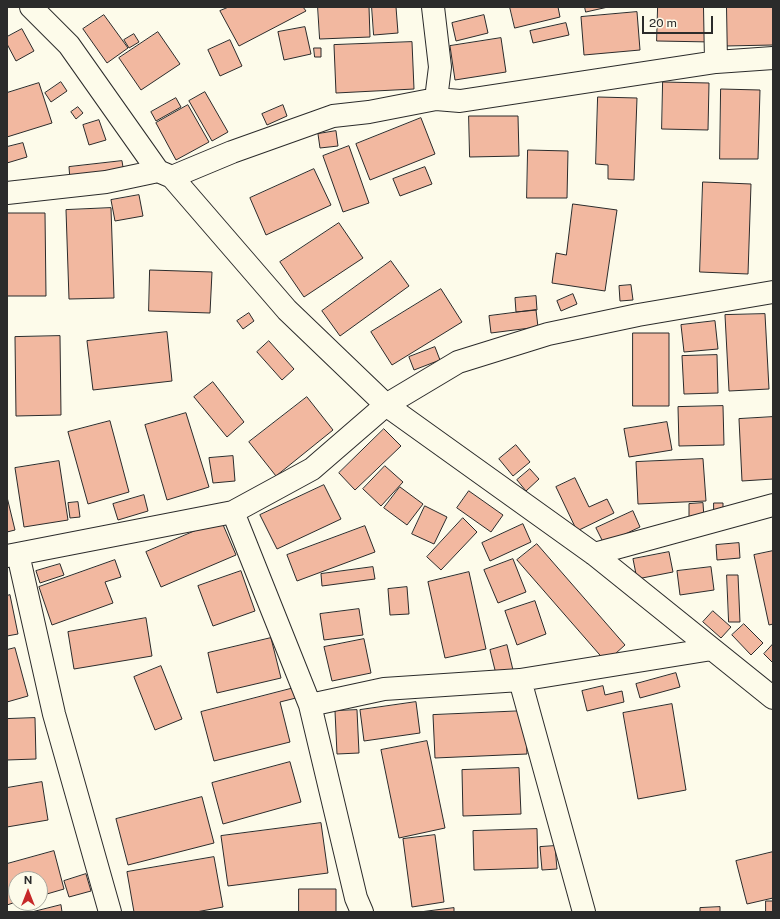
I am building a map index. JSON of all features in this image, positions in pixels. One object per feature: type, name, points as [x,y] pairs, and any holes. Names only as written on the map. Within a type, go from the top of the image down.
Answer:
[{"type":"street","points":[[433,7],[440,67],[436,99]]},
{"type":"street","points":[[715,7],[716,62]]},
{"type":"street","points":[[35,8],[69,45],[165,174],[286,310],[386,405],[594,554],[773,698]]},
{"type":"street","points":[[7,193],[165,174],[332,116],[369,112],[436,99],[460,101],[716,62],[773,58]]},
{"type":"street","points":[[110,912],[54,714],[13,555],[233,512],[312,468],[386,405],[458,362],[548,334],[638,315],[773,292]]},
{"type":"street","points":[[594,554],[773,506]]},
{"type":"street","points":[[233,512],[310,705],[356,898],[362,912]]},
{"type":"street","points":[[310,705],[384,689],[520,680],[712,649]]},
{"type":"street","points":[[520,680],[584,912]]},
{"type":"building","points":[[229,7],[303,7],[306,11],[239,46],[220,11]]},
{"type":"building","points":[[318,7],[369,7],[370,37],[320,39]]},
{"type":"building","points":[[372,7],[396,7],[398,33],[374,35]]},
{"type":"building","points":[[510,7],[558,7],[560,17],[515,28]]},
{"type":"building","points":[[585,7],[608,7],[586,12]]},
{"type":"building","points":[[658,7],[714,7],[712,42],[657,41]]},
{"type":"building","points":[[725,7],[773,7],[773,45],[726,46]]},
{"type":"building","points":[[637,12],[640,50],[584,55],[581,17]]},
{"type":"building","points":[[104,15],[128,48],[107,63],[83,29]]},
{"type":"building","points":[[484,15],[488,33],[456,41],[452,23]]},
{"type":"building","points":[[566,23],[569,35],[533,43],[530,31]]},
{"type":"building","points":[[305,27],[311,54],[284,60],[278,32]]},
{"type":"building","points":[[22,29],[34,51],[16,61],[7,44],[7,37]]},
{"type":"building","points":[[158,32],[180,64],[141,90],[119,58]]},
{"type":"building","points":[[134,34],[139,42],[129,48],[124,40]]},
{"type":"building","points":[[501,38],[506,72],[455,80],[450,46]]},
{"type":"building","points":[[230,40],[242,66],[220,76],[208,50]]},
{"type":"building","points":[[412,42],[414,89],[336,93],[334,45]]},
{"type":"building","points":[[314,48],[321,48],[321,57],[315,57]]},
{"type":"building","points":[[61,82],[67,91],[51,102],[45,93]]},
{"type":"building","points":[[663,82],[709,83],[708,130],[662,129]]},
{"type":"building","points":[[39,83],[52,123],[7,137],[7,93]]},
{"type":"building","points":[[721,89],[760,90],[758,159],[720,159]]},
{"type":"building","points":[[205,92],[228,132],[212,141],[189,101]]},
{"type":"building","points":[[598,97],[637,98],[634,180],[608,179],[608,165],[596,164]]},
{"type":"building","points":[[176,98],[181,107],[156,121],[151,112]]},
{"type":"building","points":[[188,105],[209,142],[176,160],[156,123]]},
{"type":"building","points":[[283,105],[287,116],[267,125],[262,114]]},
{"type":"building","points":[[78,107],[83,113],[76,119],[71,112]]},
{"type":"building","points":[[469,116],[518,116],[519,156],[470,157]]},
{"type":"building","points":[[421,118],[435,154],[370,180],[356,144]]},
{"type":"building","points":[[99,120],[106,140],[89,145],[83,125]]},
{"type":"building","points":[[336,131],[338,146],[320,148],[318,134]]},
{"type":"building","points":[[23,143],[27,157],[7,163],[7,147]]},
{"type":"building","points":[[349,146],[369,203],[343,212],[323,156]]},
{"type":"building","points":[[528,150],[568,151],[567,198],[527,198]]},
{"type":"building","points":[[122,161],[124,173],[70,180],[69,167]]},
{"type":"building","points":[[425,167],[432,184],[400,196],[393,179]]},
{"type":"building","points":[[314,169],[331,205],[266,235],[250,198]]},
{"type":"building","points":[[703,182],[751,184],[748,274],[700,272]]},
{"type":"building","points":[[139,195],[143,216],[115,221],[111,200]]},
{"type":"building","points":[[573,204],[617,210],[605,291],[552,283],[556,253],[566,255]]},
{"type":"building","points":[[111,208],[114,298],[69,299],[66,210]]},
{"type":"building","points":[[7,213],[45,213],[46,296],[7,296]]},
{"type":"building","points":[[339,223],[363,258],[304,297],[280,262]]},
{"type":"building","points":[[391,261],[409,286],[340,336],[322,311]]},
{"type":"building","points":[[150,270],[212,272],[210,313],[149,311]]},
{"type":"building","points":[[631,285],[633,300],[620,301],[619,286]]},
{"type":"building","points":[[441,289],[462,322],[392,365],[371,332]]},
{"type":"building","points":[[573,294],[577,304],[561,311],[557,301]]},
{"type":"building","points":[[536,296],[537,310],[516,312],[515,298]]},
{"type":"building","points":[[536,310],[538,327],[491,333],[489,316]]},
{"type":"building","points":[[249,313],[254,321],[243,329],[237,321]]},
{"type":"building","points":[[765,314],[769,389],[729,391],[725,315]]},
{"type":"building","points":[[715,321],[718,349],[684,352],[681,325]]},
{"type":"building","points":[[167,332],[172,381],[93,390],[87,341]]},
{"type":"building","points":[[633,333],[669,333],[669,406],[633,406]]},
{"type":"building","points":[[60,336],[61,415],[16,416],[15,337]]},
{"type":"building","points":[[269,341],[294,369],[282,380],[257,352]]},
{"type":"building","points":[[435,347],[440,360],[414,370],[409,357]]},
{"type":"building","points":[[717,355],[718,393],[684,394],[682,356]]},
{"type":"building","points":[[213,382],[244,422],[227,437],[194,397]]},
{"type":"building","points":[[307,397],[333,430],[276,476],[249,442]]},
{"type":"building","points":[[723,406],[724,445],[679,446],[678,407]]},
{"type":"building","points":[[186,413],[209,487],[167,500],[145,425]]},
{"type":"building","points":[[773,417],[773,479],[742,481],[739,419]]},
{"type":"building","points":[[110,421],[129,492],[88,504],[68,432]]},
{"type":"building","points":[[667,422],[672,450],[629,457],[624,429]]},
{"type":"building","points":[[384,429],[401,446],[355,490],[339,473]]},
{"type":"building","points":[[516,445],[530,462],[513,476],[499,459]]},
{"type":"building","points":[[233,456],[235,481],[213,483],[209,458]]},
{"type":"building","points":[[703,459],[706,501],[638,504],[636,462]]},
{"type":"building","points":[[59,461],[68,520],[24,527],[15,468]]},
{"type":"building","points":[[385,466],[403,482],[381,506],[363,489]]},
{"type":"building","points":[[530,469],[539,479],[526,491],[517,480]]},
{"type":"building","points":[[575,478],[589,507],[607,499],[614,513],[577,531],[556,487]]},
{"type":"building","points":[[324,485],[341,519],[277,549],[260,515]]},
{"type":"building","points":[[400,487],[423,504],[407,525],[384,508]]},
{"type":"building","points":[[469,491],[503,515],[491,532],[457,508]]},
{"type":"building","points":[[144,495],[148,511],[118,520],[113,504]]},
{"type":"building","points":[[7,497],[15,530],[7,532]]},
{"type":"building","points":[[78,502],[80,517],[70,518],[68,503]]},
{"type":"building","points":[[703,503],[704,518],[689,518],[689,504]]},
{"type":"building","points":[[714,503],[723,503],[723,517],[714,517]]},
{"type":"building","points":[[425,506],[447,517],[434,544],[412,534]]},
{"type":"building","points":[[633,511],[640,527],[604,544],[596,528]]},
{"type":"building","points":[[463,518],[477,532],[441,570],[427,557]]},
{"type":"building","points":[[221,520],[236,555],[161,587],[146,552]]},
{"type":"building","points":[[523,524],[531,542],[490,561],[482,543]]},
{"type":"building","points":[[365,526],[375,552],[297,581],[287,555]]},
{"type":"building","points":[[739,543],[740,558],[717,560],[716,545]]},
{"type":"building","points":[[537,544],[625,645],[606,662],[517,560]]},
{"type":"building","points":[[773,551],[773,624],[769,625],[754,555]]},
{"type":"building","points":[[669,552],[673,572],[637,579],[633,559]]},
{"type":"building","points":[[513,559],[526,592],[498,603],[484,570]]},
{"type":"building","points":[[115,560],[121,577],[105,582],[113,603],[52,625],[39,587]]},
{"type":"building","points":[[60,564],[64,575],[40,583],[36,571]]},
{"type":"building","points":[[373,567],[375,579],[322,586],[321,574]]},
{"type":"building","points":[[711,567],[714,590],[680,595],[677,571]]},
{"type":"building","points":[[241,571],[255,611],[213,626],[198,586]]},
{"type":"building","points":[[469,572],[486,649],[445,658],[428,582]]},
{"type":"building","points":[[727,575],[738,575],[740,622],[729,622]]},
{"type":"building","points":[[407,587],[409,614],[390,615],[388,589]]},
{"type":"building","points":[[10,595],[18,634],[7,636],[7,596]]},
{"type":"building","points":[[535,601],[546,634],[517,645],[505,611]]},
{"type":"building","points":[[359,609],[363,635],[324,640],[320,614]]},
{"type":"building","points":[[713,611],[731,627],[721,638],[703,622]]},
{"type":"building","points":[[146,618],[152,656],[74,669],[68,632]]},
{"type":"building","points":[[744,624],[763,643],[751,655],[732,635]]},
{"type":"building","points":[[271,638],[281,678],[217,693],[208,653]]},
{"type":"building","points":[[364,639],[371,673],[332,681],[324,647]]},
{"type":"building","points":[[773,644],[773,663],[764,654]]},
{"type":"building","points":[[507,645],[513,670],[496,674],[490,650]]},
{"type":"building","points":[[15,648],[28,696],[7,702],[7,650]]},
{"type":"building","points":[[161,666],[182,719],[155,730],[134,677]]},
{"type":"building","points":[[676,673],[680,687],[640,698],[636,684]]},
{"type":"building","points":[[603,686],[605,695],[622,691],[624,702],[587,711],[582,691]]},
{"type":"building","points":[[294,688],[296,698],[280,702],[290,742],[214,761],[201,712]]},
{"type":"building","points":[[416,702],[420,733],[364,741],[360,710]]},
{"type":"building","points":[[672,704],[686,790],[638,799],[623,713]]},
{"type":"building","points":[[357,710],[359,753],[337,754],[335,711]]},
{"type":"building","points":[[525,711],[527,754],[435,758],[433,715]]},
{"type":"building","points":[[35,718],[36,759],[7,760],[7,719]]},
{"type":"building","points":[[427,741],[445,828],[399,838],[381,750]]},
{"type":"building","points":[[290,762],[301,802],[223,824],[212,783]]},
{"type":"building","points":[[519,768],[521,814],[463,816],[462,770]]},
{"type":"building","points":[[42,782],[48,820],[7,827],[7,788]]},
{"type":"building","points":[[202,797],[214,843],[128,865],[116,819]]},
{"type":"building","points":[[321,823],[328,873],[228,886],[221,836]]},
{"type":"building","points":[[537,829],[538,868],[474,870],[473,831]]},
{"type":"building","points":[[435,835],[444,902],[412,907],[403,839]]},
{"type":"building","points":[[555,846],[557,869],[542,870],[540,847]]},
{"type":"building","points":[[54,851],[64,889],[48,894],[48,871],[8,871],[7,905],[7,864]]},
{"type":"building","points":[[773,852],[773,898],[747,904],[736,861]]},
{"type":"building","points":[[214,857],[223,907],[196,912],[134,912],[127,872]]},
{"type":"building","points":[[86,874],[91,891],[69,897],[64,881]]},
{"type":"building","points":[[299,889],[336,889],[336,912],[299,912]]},
{"type":"building","points":[[766,901],[773,901],[773,912],[766,912]]},
{"type":"building","points":[[61,905],[62,912],[32,912],[48,911],[48,908]]},
{"type":"building","points":[[720,907],[720,912],[700,912],[700,908]]},
{"type":"building","points":[[454,908],[454,912],[420,912]]}]
